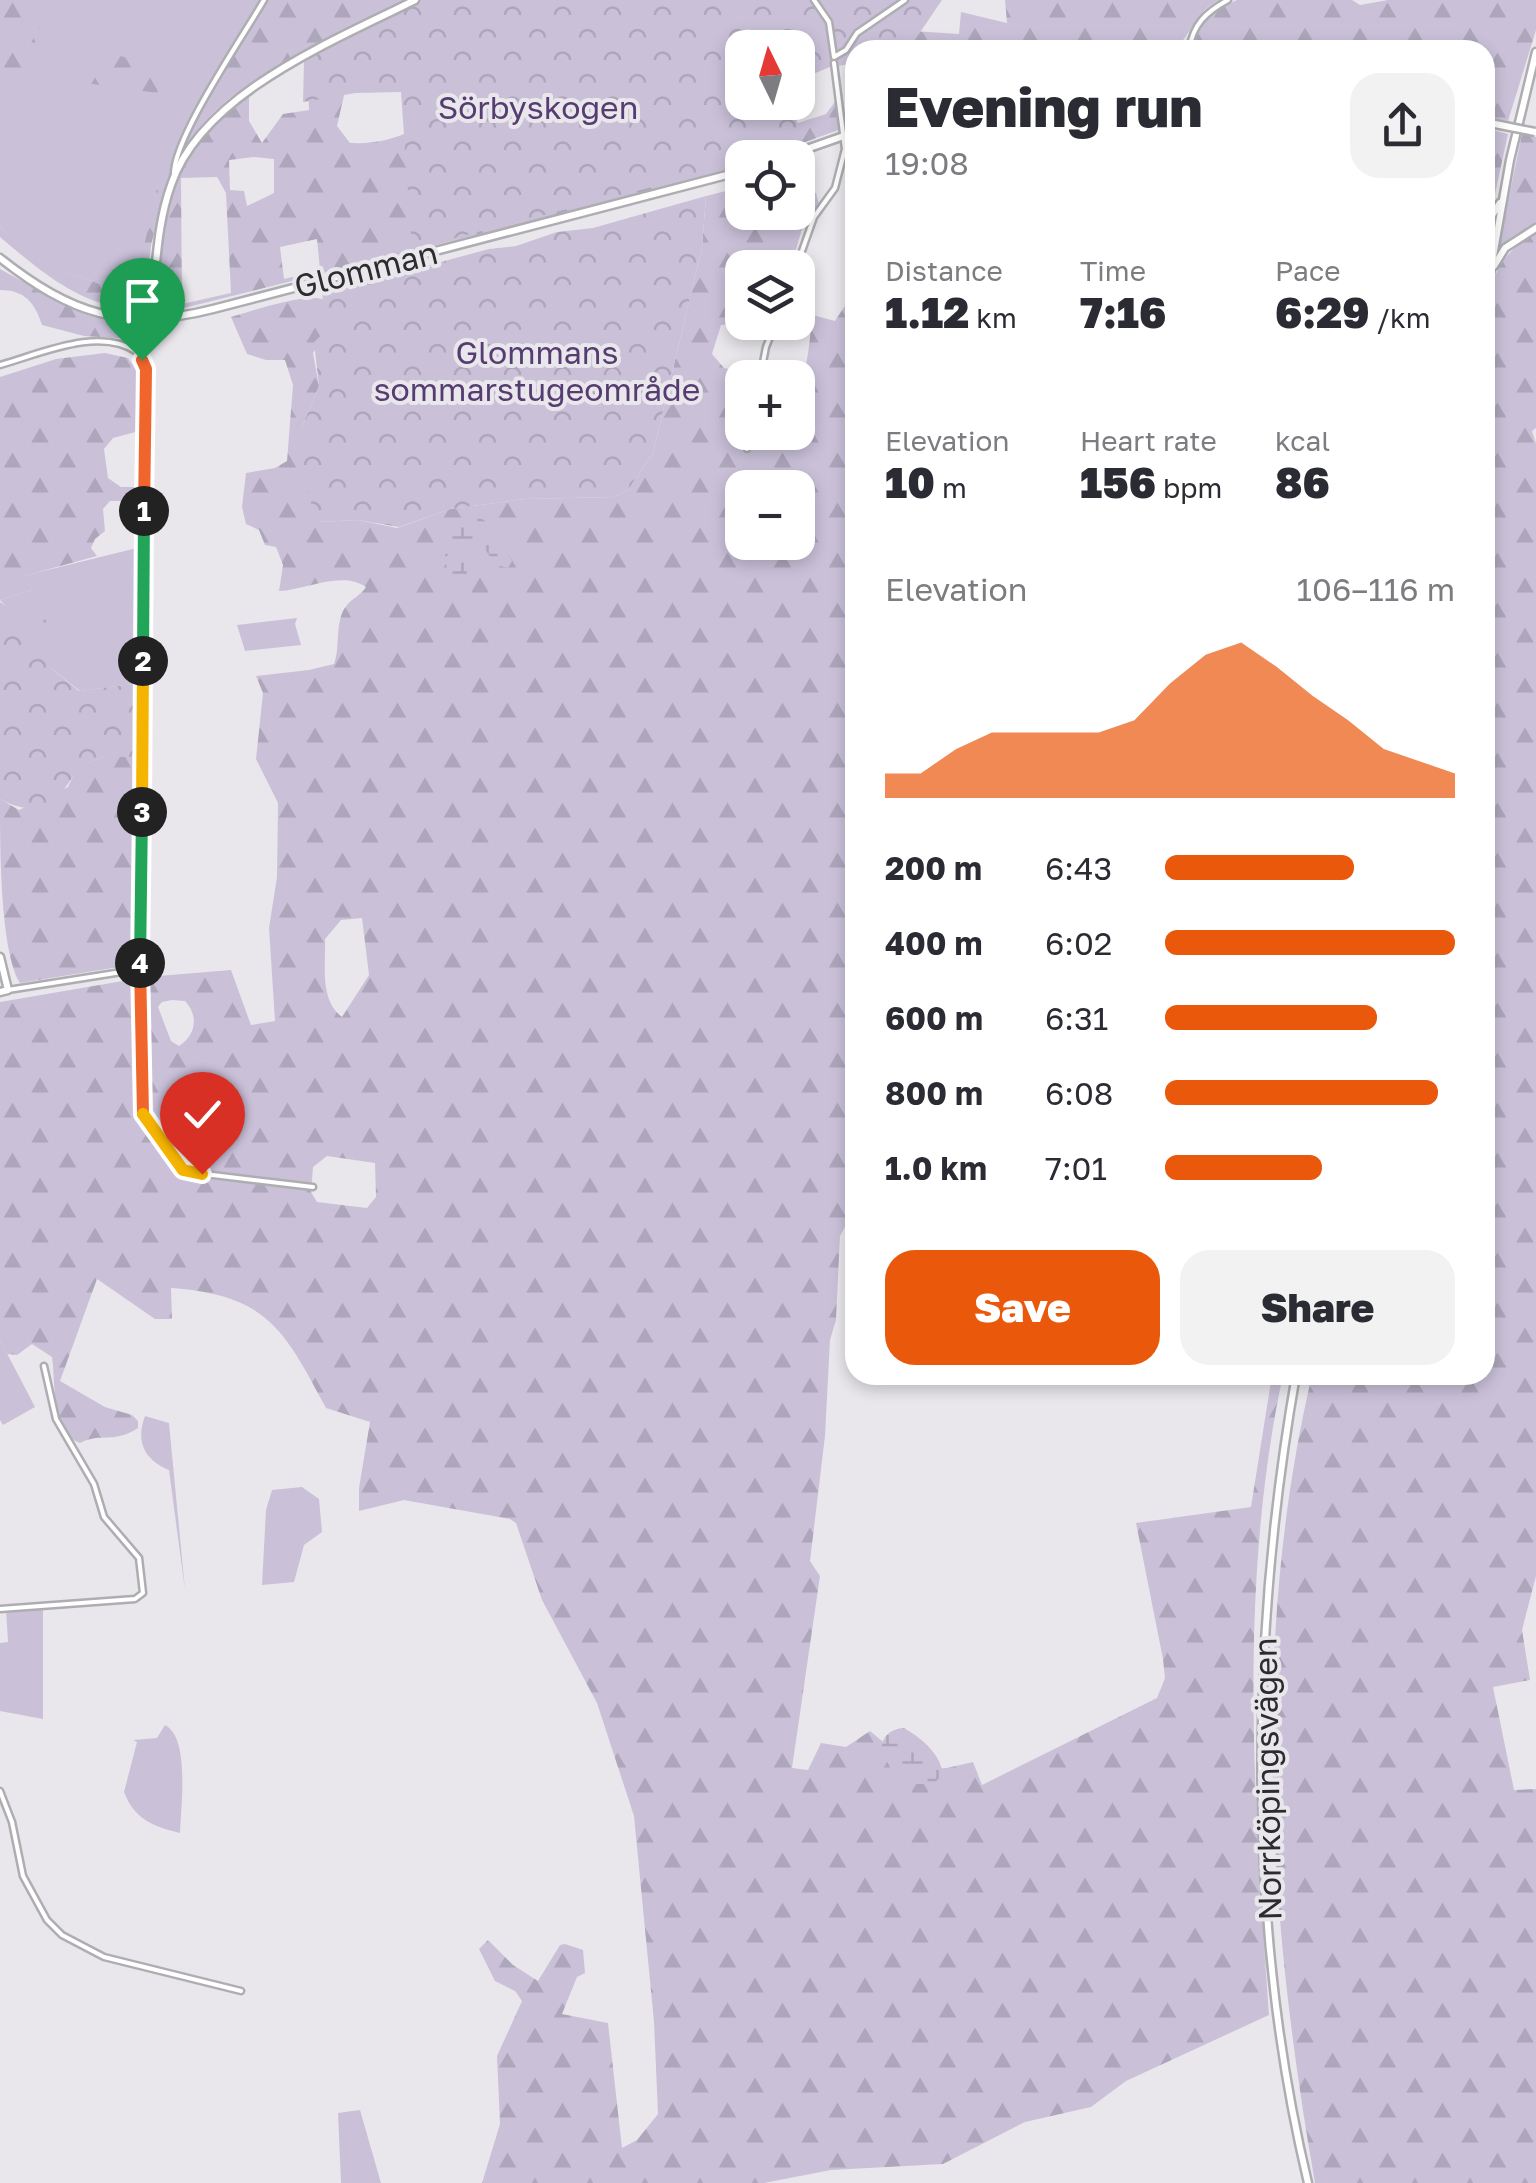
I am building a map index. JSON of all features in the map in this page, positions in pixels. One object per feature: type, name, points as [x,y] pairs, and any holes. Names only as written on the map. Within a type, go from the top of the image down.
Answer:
[{"type":"main road","points":[[149,320],[157,240],[174,175],[202,131],[242,95],[415,0]]},
{"type":"main road","points":[[1495,246],[1536,52]]},
{"type":"main road","points":[[1495,125],[1535,132]]},
{"type":"main road","points":[[815,146],[844,136]]},
{"type":"main road","name":"Glomman","points":[[0,258],[66,302],[112,318],[149,320],[198,314],[725,175]]},
{"type":"main road","points":[[1495,210],[1503,197]]},
{"type":"main road","points":[[1495,267],[1505,248],[1536,228]]},
{"type":"main road","points":[[0,957],[4,991]]},
{"type":"main road","name":"Norrköpingsvägen","points":[[1294,1385],[1268,1574],[1262,1682],[1262,1796],[1266,1890],[1278,2003],[1308,2183]]},
{"type":"street","points":[[174,175],[177,156],[199,110],[264,0]]},
{"type":"street","points":[[814,0],[828,22],[845,142]]},
{"type":"street","points":[[853,40],[905,0]]},
{"type":"street","points":[[1192,40],[1204,15],[1228,0]]},
{"type":"street","points":[[834,60],[845,51]]},
{"type":"street","points":[[802,250],[814,217],[835,188],[845,153]]},
{"type":"street","points":[[0,365],[88,342],[108,342],[133,350],[146,369],[141,1109],[176,1162],[188,1172],[313,1187]]},
{"type":"street","points":[[4,991],[128,971],[140,961]]},
{"type":"street","points":[[0,1609],[134,1600],[143,1593],[139,1558],[104,1517],[94,1484],[56,1419],[44,1366]]},
{"type":"street","points":[[0,1791],[12,1822],[23,1876],[47,1920],[62,1935],[104,1956],[241,1991]]},
{"type":"green space","points":[[0,0],[266,0],[185,138],[166,188],[158,185],[137,281],[100,284],[37,261],[0,226]]},
{"type":"green space","points":[[0,0],[53,0],[55,18],[32,34],[45,65],[82,77],[108,53],[167,68],[157,93],[0,71]]},
{"type":"green space","points":[[267,0],[405,0],[296,56],[242,89],[200,127],[176,167],[200,110]]},
{"type":"green space","name":"Sörbyskogen","points":[[420,0],[916,0],[913,31],[959,34],[961,12],[1007,23],[1005,0],[1219,0],[1204,10],[1182,40],[845,40],[845,65],[815,73],[815,30],[725,30],[725,120],[815,120],[826,114],[837,99],[845,128],[811,140],[725,140],[725,171],[699,179],[160,314],[154,292],[159,240],[164,214],[182,169],[210,130],[249,93],[249,121],[262,143],[283,114],[309,110],[307,60]],"holes":[[[428,81],[415,129],[391,139],[350,143],[337,126],[345,91]],[[274,159],[274,193],[247,206],[244,191],[230,190],[229,160]],[[217,177],[226,193],[231,293],[182,304],[181,178]],[[317,239],[320,270],[284,279],[280,247]]]},
{"type":"green space","name":"Sörbyskogen","points":[[421,0],[942,0],[915,40],[845,40],[845,65],[815,73],[815,30],[725,30],[725,120],[797,120],[799,140],[725,140],[725,168],[412,249],[401,92],[356,93],[303,102],[304,62]]},
{"type":"green space","points":[[1237,0],[1352,0],[1360,5],[1388,0],[1536,0],[1536,30],[1508,121],[1495,118],[1495,40],[1197,40],[1208,19]]},
{"type":"green space","points":[[1495,131],[1508,134],[1495,194]]},
{"type":"green space","points":[[1522,134],[1536,137],[1536,225],[1498,249]]},
{"type":"green space","points":[[158,184],[166,188],[151,245],[146,291],[139,304],[108,305],[78,294],[0,237],[0,226],[38,261],[100,284],[136,281]]},
{"type":"green space","points":[[725,191],[725,230],[802,230],[796,250],[725,250],[725,325],[721,325],[712,354],[725,368],[725,450],[815,450],[815,360],[806,360],[809,340],[815,340],[815,316],[835,321],[845,306],[845,1227],[840,1236],[836,1320],[830,1340],[825,1436],[810,1561],[820,1576],[792,1768],[808,1770],[821,1743],[846,1747],[870,1731],[917,1770],[973,1762],[982,1785],[1157,1698],[1165,1678],[1163,1659],[1136,1523],[1251,1507],[1270,1385],[1281,1385],[1269,1454],[1255,1613],[1255,1774],[1269,2015],[1126,2081],[1091,2107],[1025,2122],[943,2164],[831,2170],[764,2183],[482,2183],[500,2124],[497,2056],[522,2001],[515,1991],[495,1981],[479,1949],[488,1940],[513,1965],[538,1981],[560,1945],[583,1950],[585,1973],[577,1977],[562,2014],[608,2023],[622,2148],[637,2140],[658,2114],[654,2022],[634,1816],[597,1703],[542,1600],[516,1523],[404,1500],[359,1511],[370,1422],[326,1408],[284,1338],[252,1308],[204,1292],[171,1288],[172,1319],[155,1319],[97,1279],[60,1381],[105,1407],[132,1415],[138,1428],[122,1436],[80,1443],[70,1437],[59,1418],[52,1357],[32,1344],[17,1355],[7,1354],[0,1340],[0,1002],[146,977],[231,970],[251,1025],[275,1021],[269,928],[277,877],[278,803],[256,759],[263,693],[256,676],[334,664],[343,611],[366,587],[346,580],[279,591],[283,565],[276,547],[265,545],[259,530],[246,524],[242,507],[246,473],[275,468],[287,461],[293,385],[285,360],[247,354],[231,317],[293,300],[325,300],[330,328],[313,353],[319,386],[302,427],[319,522],[358,520],[397,528],[450,509],[525,499],[614,497],[628,490],[653,453],[702,247],[706,196]],"holes":[[[362,918],[369,975],[342,1017],[330,1001],[325,970],[325,939],[341,920]],[[185,1001],[194,1019],[192,1031],[179,1046],[171,1041],[158,1007],[162,1002]],[[327,1156],[375,1163],[376,1197],[367,1208],[317,1202],[311,1192],[313,1167]]]},
{"type":"green space","name":"Glommans sommarstugeområde","points":[[706,196],[702,247],[653,453],[628,490],[614,497],[525,499],[450,509],[399,527],[358,520],[318,522],[299,469],[302,427],[319,386],[314,342],[329,328],[322,294],[489,249],[516,246],[557,232],[593,228]]},
{"type":"green space","points":[[1536,233],[1536,428],[1532,431],[1536,444],[1536,1576],[1522,1630],[1530,1680],[1493,1687],[1514,1790],[1536,1789],[1536,2183],[1315,2183],[1286,1982],[1277,1880],[1273,1677],[1280,1576],[1292,1475],[1310,1385],[1495,1385],[1495,276],[1520,244]]},
{"type":"green space","points":[[0,269],[80,312],[134,324],[131,339],[84,336],[42,325],[28,299],[0,290]]},
{"type":"green space","points":[[105,353],[128,358],[141,376],[143,430],[113,438],[104,449],[108,478],[121,487],[143,487],[142,506],[110,501],[103,509],[105,531],[91,548],[97,556],[24,576],[32,590],[0,600],[0,377],[56,359]]},
{"type":"green space","points":[[478,516],[496,529],[512,561],[508,568],[496,565],[482,545],[473,544],[466,557],[468,593],[463,597],[449,575],[445,549],[454,527]]},
{"type":"green space","points":[[141,547],[140,683],[80,691],[51,668],[23,624],[0,600],[32,590],[23,576]]},
{"type":"green space","points":[[0,602],[24,624],[53,618],[51,668],[79,691],[140,683],[139,757],[103,757],[78,767],[64,790],[37,807],[26,808],[0,799]]},
{"type":"green space","points":[[297,618],[301,645],[245,651],[237,625]]},
{"type":"green space","points":[[103,757],[139,757],[136,961],[20,983],[13,968],[5,923],[0,799],[19,810],[68,787],[77,767]]},
{"type":"green space","points":[[0,1340],[35,1407],[3,1425],[0,1420]]},
{"type":"green space","points":[[145,1416],[169,1423],[185,1590],[169,1470],[144,1449],[141,1434]]},
{"type":"green space","points":[[302,1487],[319,1499],[322,1532],[304,1545],[294,1582],[262,1585],[266,1510],[272,1490]]},
{"type":"green space","points":[[43,1608],[43,1719],[0,1711],[0,1643],[8,1642],[6,1609]]},
{"type":"green space","points":[[165,1725],[173,1732],[181,1758],[180,1833],[146,1820],[133,1809],[124,1792],[137,1742],[133,1740],[157,1738]]},
{"type":"green space","points":[[904,1728],[923,1741],[938,1759],[943,1773],[934,1784],[908,1784],[891,1769],[882,1752],[884,1738]]},
{"type":"green space","points":[[360,2110],[381,2183],[341,2183],[338,2113]]},
{"type":"route","points":[[142,360],[146,386],[141,1109],[183,1170],[202,1174]]}]
